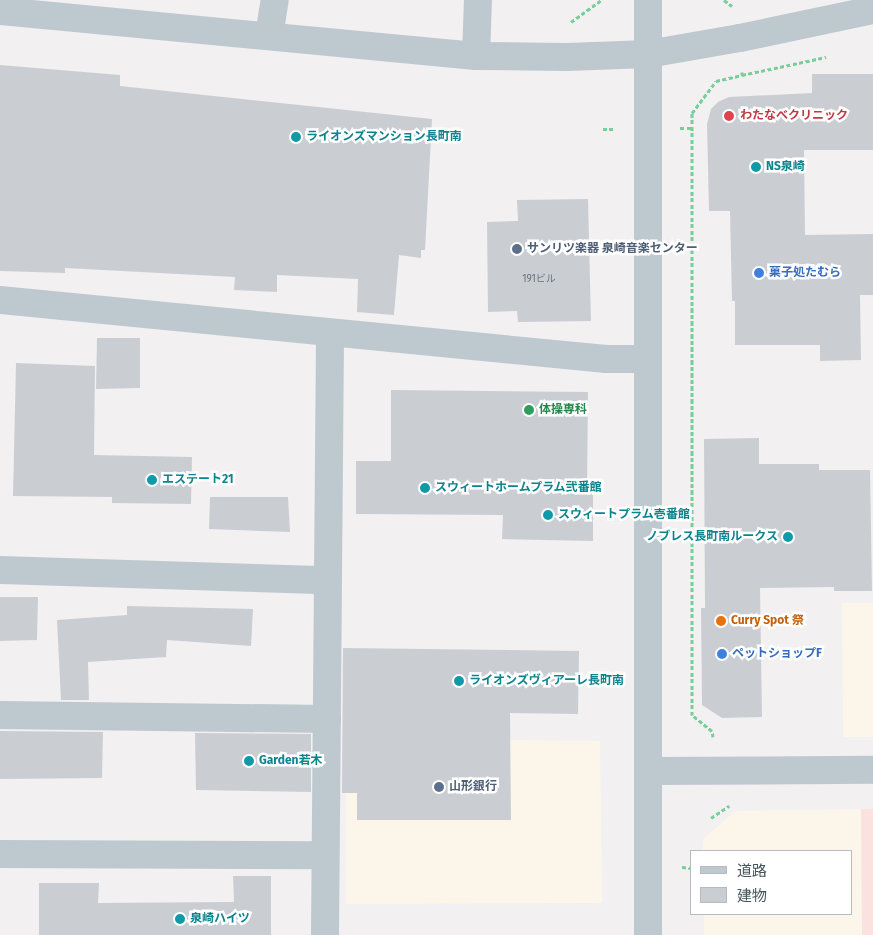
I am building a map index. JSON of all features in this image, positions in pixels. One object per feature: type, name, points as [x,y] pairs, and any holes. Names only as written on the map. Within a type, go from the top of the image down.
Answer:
[{"type":"street","points":[[269,36],[275,0]]},
{"type":"street","points":[[476,56],[478,0]]},
{"type":"street","points":[[648,0],[648,935]]},
{"type":"street","points":[[0,11],[476,56],[567,57],[648,54],[740,38],[873,10]]},
{"type":"street","points":[[0,300],[330,334],[606,359],[648,360]]},
{"type":"street","points":[[325,935],[326,580],[330,334]]},
{"type":"street","points":[[0,570],[326,580]]},
{"type":"street","points":[[0,715],[327,719]]},
{"type":"street","points":[[649,771],[873,770]]},
{"type":"street","points":[[0,854],[324,855]]},
{"type":"path","points":[[568,25],[601,0]]},
{"type":"path","points":[[713,740],[712,731],[692,715],[692,113],[716,81],[836,55]]},
{"type":"path","points":[[741,64],[742,75]]},
{"type":"shaded area","points":[[842,603],[873,603],[873,737],[843,737]]},
{"type":"shaded area","points":[[600,741],[602,903],[346,904],[346,742]]},
{"type":"shaded area","points":[[861,809],[862,935],[704,935],[704,915],[853,915],[853,850],[703,850],[703,839],[736,811]]},
{"type":"shaded area","points":[[861,809],[873,809],[873,935],[862,935]]},
{"type":"building","points":[[0,65],[120,75],[120,86],[432,119],[425,250],[421,250],[421,258],[399,255],[394,315],[357,312],[358,279],[277,275],[277,292],[234,290],[235,277],[65,268],[65,273],[0,271]]},
{"type":"building","points":[[812,74],[873,74],[873,150],[804,150],[805,235],[873,234],[873,295],[860,295],[861,360],[820,361],[820,345],[735,345],[735,301],[732,301],[730,211],[709,211],[707,124],[711,109],[718,102],[729,97],[812,93]]},
{"type":"building","points":[[588,199],[591,321],[518,322],[517,311],[488,312],[487,222],[518,221],[517,200]]},
{"type":"building","points":[[97,338],[140,338],[140,388],[96,389]]},
{"type":"building","points":[[16,363],[95,366],[94,455],[192,457],[191,504],[112,503],[112,497],[13,496]]},
{"type":"building","points":[[391,390],[588,392],[587,491],[593,491],[593,541],[502,539],[503,515],[356,514],[356,461],[391,461]]},
{"type":"building","name":"ノブレス長町南ルークス","points":[[759,438],[759,464],[819,464],[819,470],[870,470],[872,591],[834,591],[834,587],[760,588],[762,717],[722,718],[702,705],[701,608],[705,608],[704,439]]},
{"type":"building","points":[[210,497],[288,497],[290,532],[209,529]]},
{"type":"building","points":[[0,597],[38,597],[37,640],[0,641]]},
{"type":"building","points":[[127,606],[253,609],[251,646],[167,640],[166,657],[88,662],[89,700],[61,700],[57,620],[127,615]]},
{"type":"building","points":[[343,648],[579,651],[578,714],[510,713],[511,820],[357,820],[357,793],[342,793]]},
{"type":"building","points":[[0,731],[103,732],[102,778],[0,779]]},
{"type":"building","name":"Garden若木","points":[[195,733],[311,734],[311,792],[196,790]]},
{"type":"building","points":[[233,876],[271,876],[271,935],[39,935],[39,883],[99,883],[98,903],[234,902]]},
{"type":"place","name":"わたなべクリニック","points":[[729,116]]},
{"type":"place","name":"ライオンズマンション長町南","points":[[296,137]]},
{"type":"place","name":"NS泉崎","points":[[756,167]]},
{"type":"place","name":"サンリツ楽器 泉崎音楽センター","points":[[517,249]]},
{"type":"place","name":"菓子処たむら","points":[[759,273]]},
{"type":"place","name":"体操専科","points":[[529,410]]},
{"type":"place","name":"エステート21","points":[[152,480]]},
{"type":"place","name":"スウィートホームプラム弐番館","points":[[425,488]]},
{"type":"place","name":"スウィートプラム壱番館","points":[[548,515]]},
{"type":"place","name":"ノブレス長町南ルークス","points":[[788,537]]},
{"type":"place","name":"Curry Spot 祭","points":[[721,621]]},
{"type":"place","name":"ペットショップF","points":[[722,654]]},
{"type":"place","name":"ライオンズヴィアーレ長町南","points":[[459,681]]},
{"type":"place","name":"Garden若木","points":[[249,761]]},
{"type":"place","name":"山形銀行","points":[[439,787]]},
{"type":"place","name":"泉崎ハイツ","points":[[180,919]]}]
